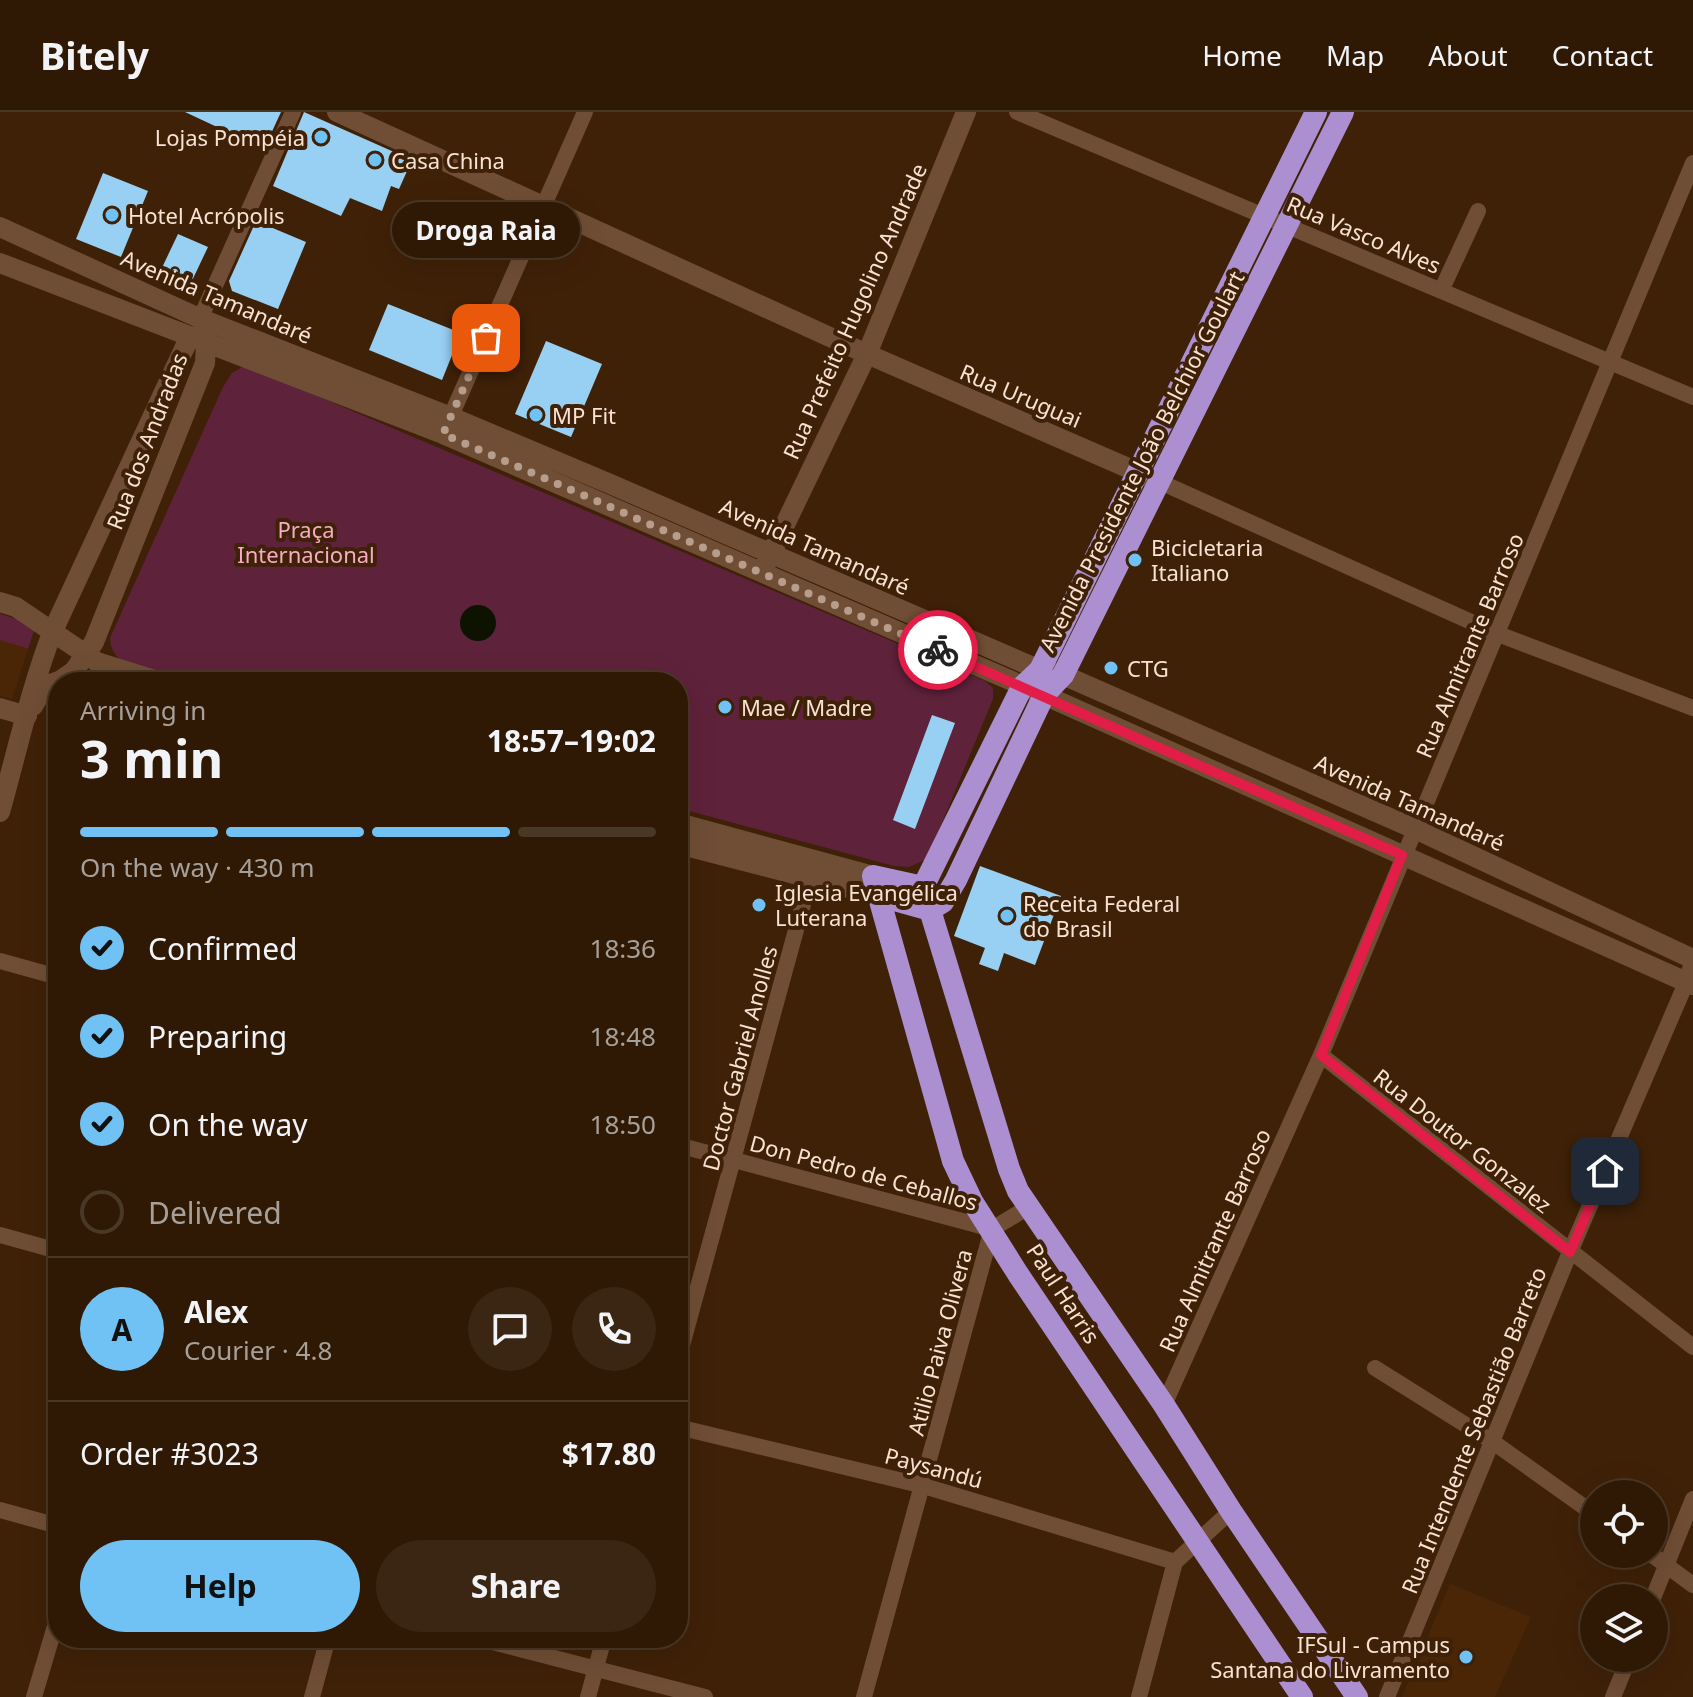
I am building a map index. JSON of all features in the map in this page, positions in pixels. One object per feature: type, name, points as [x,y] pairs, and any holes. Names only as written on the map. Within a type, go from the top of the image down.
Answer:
[{"type":"highway","name":"Avenida Presidente João Belchior Goulart","points":[[930,910],[943,902],[956,880],[1044,695],[1063,675],[1265,216],[1316,112]]},
{"type":"highway","name":"Avenida Presidente João Belchior Goulart","points":[[923,887],[1022,687],[1040,670],[1148,477],[1288,225],[1343,112]]},
{"type":"highway","points":[[874,885],[923,887],[1009,1169],[1027,1208],[1164,1405],[1231,1511],[1357,1697]]},
{"type":"highway","points":[[874,885],[930,910]]},
{"type":"highway","name":"Paul Harris","points":[[874,885],[953,1161],[972,1201],[1302,1697]]},
{"type":"street","name":"Rua dos Andradas","points":[[49,672],[60,637],[199,332],[293,112]]},
{"type":"street","name":"Rua Uruguai","points":[[337,112],[867,354],[1498,634],[1693,708]]},
{"type":"street","points":[[447,426],[585,112]]},
{"type":"street","name":"Rua Prefeito Hugolino Andrade","points":[[767,562],[867,354],[966,112]]},
{"type":"street","name":"Rua Vasco Alves","points":[[1017,112],[1693,397]]},
{"type":"street","name":"Rua Almitrante Barroso","points":[[1164,1405],[1321,1055],[1693,163]]},
{"type":"street","points":[[1441,291],[1478,211]]},
{"type":"street","name":"Avenida Tamandaré","points":[[0,227],[199,332]]},
{"type":"street","name":"Avenida Tamandaré","points":[[0,263],[199,332],[447,426],[767,562],[1040,670],[1063,675],[1415,829],[1693,959]]},
{"type":"street","name":"Rua dos Andradas","points":[[87,655],[205,363],[199,332]]},
{"type":"street","name":"Avenida Tamandaré","points":[[767,562],[1022,687],[1690,984]]},
{"type":"street","points":[[0,602],[16,607],[110,668],[125,672]]},
{"type":"street","points":[[68,672],[74,671],[87,655]]},
{"type":"street","points":[[0,812],[27,716],[48,675]]},
{"type":"street","points":[[0,708],[27,716]]},
{"type":"street","points":[[688,826],[812,869]]},
{"type":"street","points":[[688,846],[812,869],[874,885]]},
{"type":"street","name":"Doctor Gabriel Anolles","points":[[688,1324],[812,869]]},
{"type":"street","name":"Rua Intendente Sebastião Barreto","points":[[1387,1697],[1570,1252],[1690,984],[1693,959]]},
{"type":"street","points":[[0,961],[48,974]]},
{"type":"street","name":"Rua Doutor Gonzalez","points":[[1321,1055],[1693,1347]]},
{"type":"street","name":"Don Pedro de Ceballos","points":[[688,1148],[992,1229]]},
{"type":"street","points":[[992,1229],[1027,1208]]},
{"type":"street","name":"Atilio Paiva Olivera","points":[[864,1697],[992,1229]]},
{"type":"street","points":[[0,1235],[48,1248]]},
{"type":"street","points":[[1375,1368],[1493,1442],[1580,1504]]},
{"type":"street","name":"Paysandú","points":[[688,1429],[924,1486],[1175,1562]]},
{"type":"street","points":[[1668,1562],[1693,1499]]},
{"type":"street","points":[[0,1510],[48,1523]]},
{"type":"street","points":[[1139,1697],[1175,1562],[1231,1511]]},
{"type":"street","points":[[1668,1566],[1693,1585]]},
{"type":"street","points":[[34,1697],[49,1648]]},
{"type":"street","points":[[312,1697],[325,1648]]},
{"type":"street","points":[[517,1648],[705,1697]]},
{"type":"street","points":[[588,1697],[602,1648]]},
{"type":"street","points":[[1613,1697],[1623,1672]]},
{"type":"shaded area","points":[[478,605],[490,611],[496,623],[490,635],[478,641],[466,635],[460,623],[466,611]]},
{"type":"shaded area","points":[[0,640],[28,649],[12,699],[0,696]]},
{"type":"shaded area","name":"IFSul - Campus Santana do Livramento","points":[[1450,1584],[1531,1617],[1495,1697],[1402,1697]]},
{"type":"green space","name":"Praça Internacional","points":[[242,367],[254,369],[985,681],[993,688],[993,699],[927,859],[909,867],[894,866],[688,811],[688,672],[160,672],[125,663],[114,653],[110,638],[232,373]]},
{"type":"green space","points":[[0,614],[36,625],[28,649],[0,640]]},
{"type":"building","points":[[185,112],[281,112],[264,149]]},
{"type":"building","points":[[304,112],[412,160],[399,189],[391,186],[382,211],[350,198],[341,216],[273,186]]},
{"type":"building","name":"Hotel Acrópolis","points":[[103,173],[148,191],[121,257],[76,239]]},
{"type":"building","points":[[256,221],[306,242],[278,309],[232,291],[229,281]]},
{"type":"building","points":[[178,234],[208,247],[189,287],[159,274]]},
{"type":"building","points":[[388,304],[461,333],[442,380],[369,350]]},
{"type":"building","points":[[546,341],[602,364],[571,437],[515,414]]},
{"type":"building","points":[[932,715],[955,723],[915,829],[893,820]]},
{"type":"building","name":"Receita Federal do Brasil","points":[[980,866],[1061,896],[1035,965],[1004,953],[998,971],[979,964],[985,948],[954,936]]},
{"type":"way so far","points":[[486,338],[443,434],[938,650]]},
{"type":"place","name":"Lojas Pompéia","points":[[321,137]]},
{"type":"place","name":"Casa China","points":[[375,160]]},
{"type":"place","name":"Hotel Acrópolis","points":[[112,215]]},
{"type":"place","name":"Droga Raia","points":[[486,338]]},
{"type":"place","name":"MP Fit","points":[[536,415]]},
{"type":"place","name":"Bicicletaria Italiano","points":[[1135,560]]},
{"type":"place","name":"CTG","points":[[1111,668]]},
{"type":"place","name":"Mae / Madre","points":[[725,707]]},
{"type":"place","name":"Iglesia Evangélica Luterana","points":[[759,905]]},
{"type":"place","name":"Receita Federal do Brasil","points":[[1007,916]]},
{"type":"place","name":"IFSul - Campus Santana do Livramento","points":[[1466,1657]]},
{"type":"route","points":[[938,650],[1402,855],[1321,1055],[1570,1252],[1605,1171]]}]
